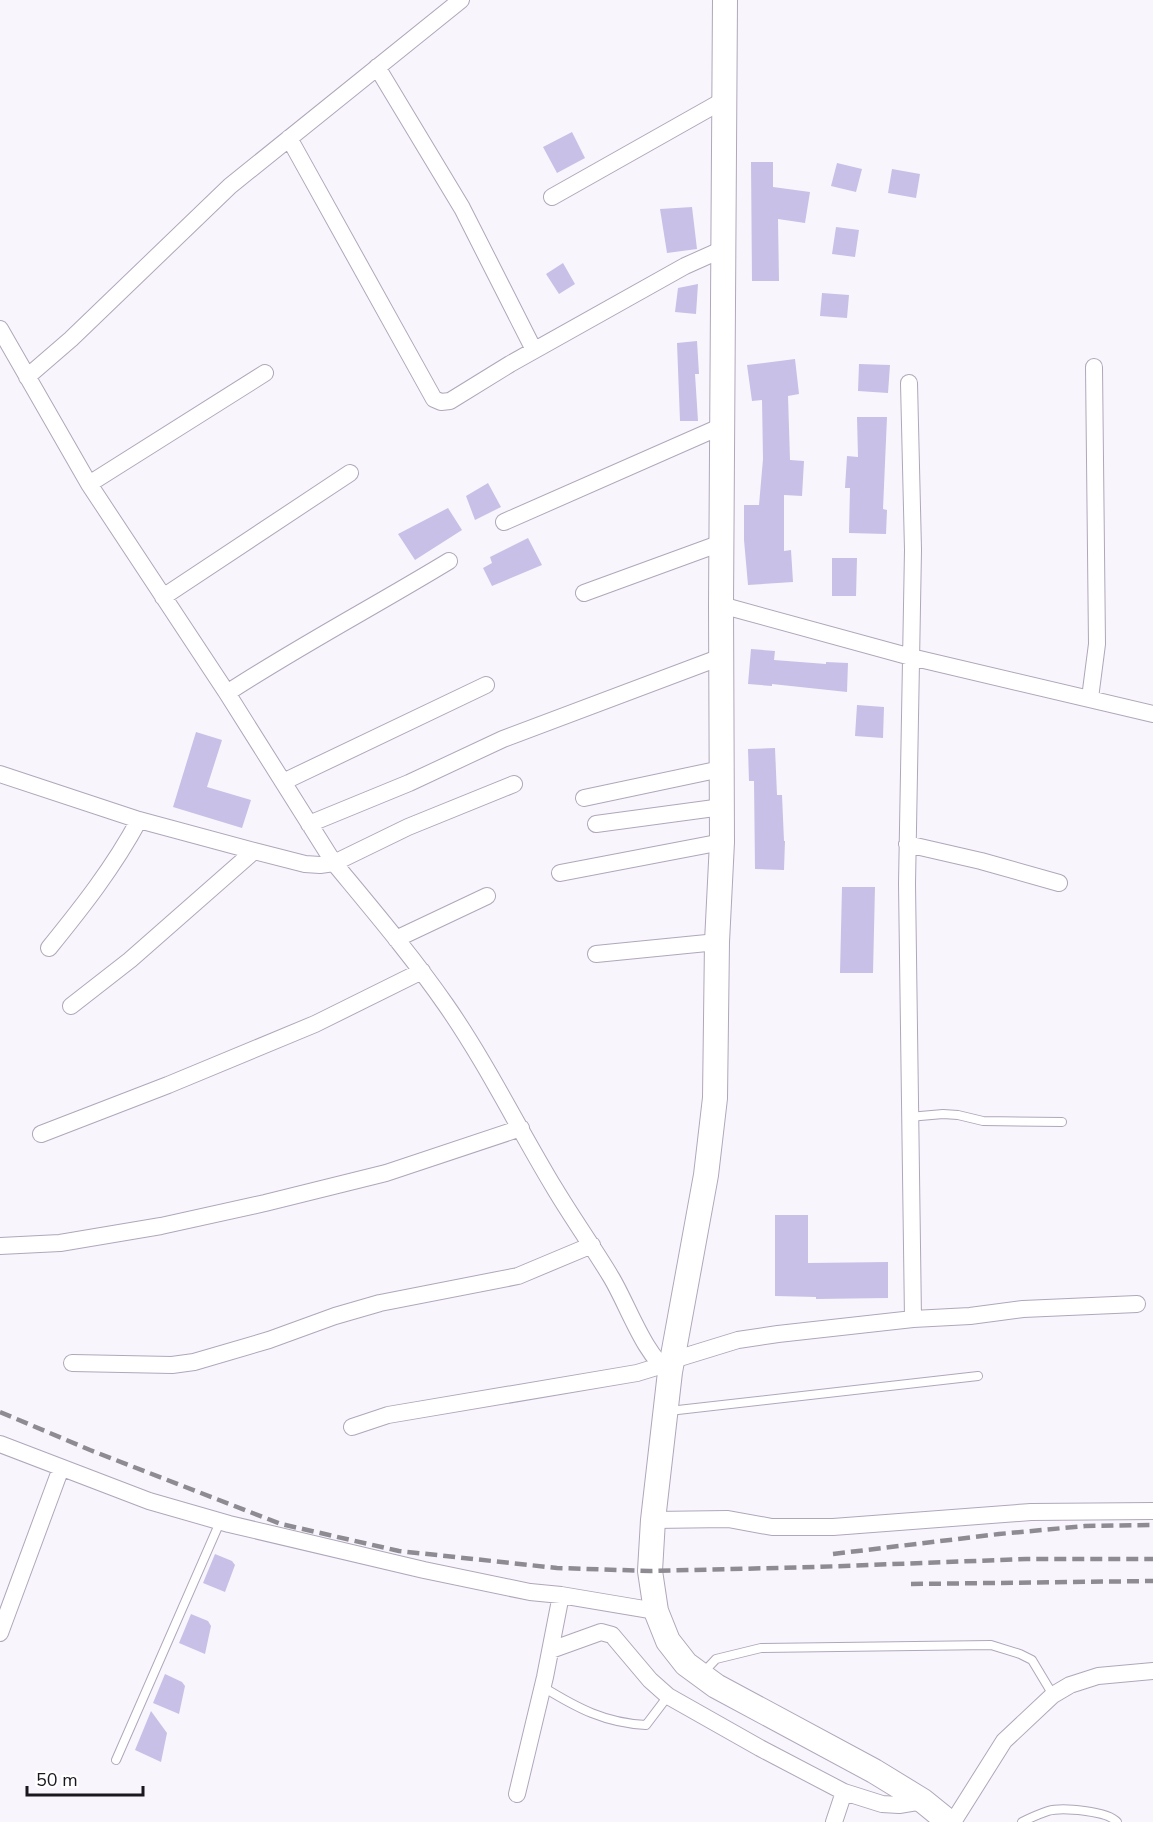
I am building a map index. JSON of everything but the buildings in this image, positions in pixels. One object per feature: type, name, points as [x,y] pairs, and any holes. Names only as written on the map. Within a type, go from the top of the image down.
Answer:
[{"type":"main road","points":[[725,0],[721,543],[722,842],[717,942],[715,1098],[706,1175],[668,1366],[666,1411],[653,1520],[650,1570],[656,1611],[668,1641],[686,1664],[700,1676],[874,1771],[923,1801],[951,1822]]},
{"type":"street","points":[[27,377],[230,186],[461,0]]},
{"type":"street","points":[[377,67],[462,208],[534,350]]},
{"type":"street","points":[[552,197],[724,100]]},
{"type":"street","points":[[289,138],[434,399],[441,402],[450,401],[534,350],[686,266],[723,249]]},
{"type":"street","points":[[0,329],[89,484],[227,693],[334,862],[422,971],[448,1007],[521,1128],[555,1190],[620,1292],[645,1343],[668,1366]]},
{"type":"street","points":[[1090,698],[1097,644],[1094,367]]},
{"type":"street","points":[[89,484],[265,373]]},
{"type":"street","points":[[909,383],[913,550],[908,844],[909,1117],[913,1319]]},
{"type":"street","points":[[504,522],[722,426]]},
{"type":"street","points":[[163,597],[350,473]]},
{"type":"street","points":[[584,594],[721,543]]},
{"type":"street","points":[[227,693],[280,658],[344,624],[449,561]]},
{"type":"street","points":[[721,605],[911,657],[1153,714]]},
{"type":"street","points":[[309,824],[409,783],[502,739],[722,657]]},
{"type":"street","points":[[283,782],[486,685]]},
{"type":"street","points":[[584,798],[721,769]]},
{"type":"street","points":[[0,774],[139,820],[305,864],[320,865],[334,862],[408,827],[514,784]]},
{"type":"street","points":[[596,824],[722,807]]},
{"type":"street","points":[[49,948],[89,899],[119,857],[139,820]]},
{"type":"street","points":[[560,873],[722,842]]},
{"type":"street","points":[[908,844],[1059,884]]},
{"type":"street","points":[[71,1006],[130,960],[254,851]]},
{"type":"street","points":[[396,939],[487,896]]},
{"type":"street","points":[[596,954],[717,942]]},
{"type":"street","points":[[41,1134],[168,1085],[315,1024],[422,971]]},
{"type":"street","points":[[0,1246],[38,1245],[82,1239],[161,1226],[265,1203],[386,1173],[521,1128]]},
{"type":"street","points":[[72,1363],[172,1365],[194,1362],[380,1303],[518,1276],[592,1245]]},
{"type":"street","points":[[352,1427],[388,1414],[637,1373],[668,1366],[738,1340],[913,1319],[970,1316],[1023,1309],[1137,1304]]},
{"type":"street","points":[[0,1444],[149,1501],[220,1522],[424,1570],[530,1592],[656,1611]]},
{"type":"street","points":[[0,1633],[61,1468]]},
{"type":"street","points":[[653,1520],[728,1519],[772,1527],[833,1527],[1031,1512],[1153,1510]]},
{"type":"street","points":[[518,1794],[543,1687],[561,1595]]},
{"type":"street","points":[[550,1650],[601,1632],[612,1635],[650,1680],[668,1696],[844,1792],[882,1804],[900,1805],[923,1801]]},
{"type":"street","points":[[951,1822],[1004,1741],[1053,1695],[1070,1685],[1098,1676],[1153,1671]]},
{"type":"street","points":[[834,1822],[844,1792]]},
{"type":"lane","points":[[909,1117],[943,1114],[983,1121],[1062,1122]]},
{"type":"lane","points":[[666,1411],[978,1376]]},
{"type":"lane","points":[[116,1760],[220,1522]]},
{"type":"lane","points":[[700,1676],[716,1659],[761,1648],[991,1645],[1032,1660],[1053,1695]]},
{"type":"lane","points":[[543,1687],[582,1711],[646,1725],[668,1696]]},
{"type":"lane","points":[[1022,1822],[1050,1810],[1098,1812],[1113,1817],[1117,1822]]},
{"type":"railway","points":[[0,1412],[90,1450],[281,1524],[399,1551],[557,1568],[650,1571],[1026,1559],[1153,1559]]},
{"type":"railway","points":[[833,1554],[1085,1526],[1153,1525]]},
{"type":"railway","points":[[911,1584],[1153,1581]]}]
